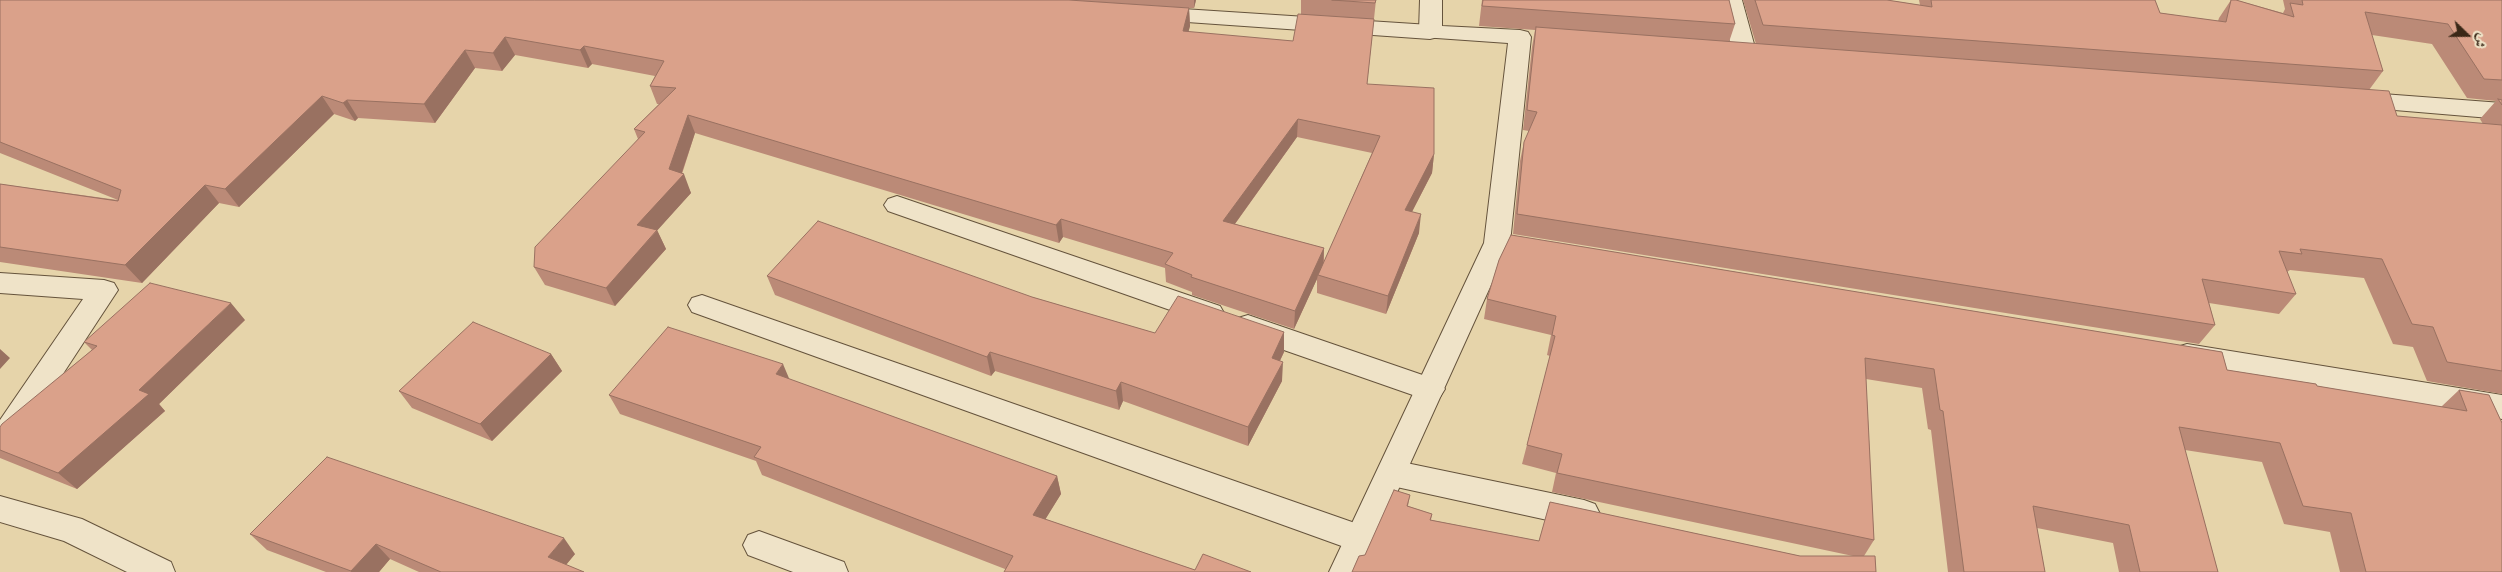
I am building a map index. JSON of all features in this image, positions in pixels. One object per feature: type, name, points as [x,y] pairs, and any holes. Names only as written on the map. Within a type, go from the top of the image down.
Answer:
[{"type":"street","points":[[1430,32],[1431,0]]},
{"type":"street","points":[[1731,0],[1745,55]]},
{"type":"street","points":[[1135,13],[1529,38],[1497,243],[1345,572]]},
{"type":"street","points":[[2333,98],[2502,111]]},
{"type":"street","points":[[897,205],[1430,389]]},
{"type":"street","points":[[1497,243],[1527,248]]},
{"type":"street","points":[[0,283],[104,290],[0,444]]},
{"type":"street","points":[[702,305],[1361,539]]},
{"type":"street","points":[[2164,352],[2490,405],[2494,436]]},
{"type":"street","points":[[1392,473],[1615,521]]},
{"type":"street","points":[[0,509],[71,529],[158,572]]},
{"type":"street","points":[[759,545],[832,572]]},
{"type":"building","points":[[0,0],[1069,0],[1189,8],[1183,31],[1293,41],[1298,14],[1374,19],[1367,84],[1434,88],[1434,154],[1405,210],[1421,214],[1388,296],[1318,275],[1380,136],[1298,119],[1223,221],[1324,248],[1295,311],[1191,277],[1192,275],[1165,264],[1173,253],[1061,219],[1056,225],[688,115],[669,169],[684,174],[637,225],[657,230],[606,288],[534,267],[535,247],[645,132],[634,129],[676,88],[650,86],[664,61],[584,46],[580,50],[505,37],[493,53],[465,50],[424,104],[347,100],[343,103],[322,96],[225,189],[205,185],[125,265],[0,247],[0,184],[118,201],[121,190],[0,142]]},
{"type":"building","points":[[1332,0],[1376,0],[1375,3]]},
{"type":"building","points":[[1483,0],[1729,0],[1735,24],[1482,6]]},
{"type":"building","points":[[1755,0],[1887,0],[1932,7],[1931,0],[2155,0],[2160,13],[2226,22],[2231,0],[2294,17],[2290,3],[2303,5],[2302,0],[2502,0],[2502,80],[2484,79],[2448,24],[2365,12],[2383,71],[1763,25]]},
{"type":"building","points":[[1536,27],[2389,91],[2397,116],[2502,125],[2502,371],[2447,362],[2433,327],[2412,324],[2382,259],[2300,249],[2302,254],[2279,251],[2296,294],[2202,279],[2215,325],[1517,214],[1524,142],[1537,112],[1527,110]]},
{"type":"building","points":[[818,221],[1032,297],[1155,333],[1178,296],[1284,332],[1272,358],[1283,362],[1248,427],[1121,382],[1116,391],[990,352],[987,357],[767,276]]},
{"type":"building","points":[[1511,235],[2222,352],[2227,370],[2467,411],[2459,390],[2489,395],[2502,423],[2502,572],[2366,572],[2351,513],[2303,506],[2280,443],[2179,427],[2218,572],[2140,572],[2129,525],[2033,506],[2045,572],[1964,572],[1943,411],[1940,410],[1934,369],[1865,358],[1874,540],[1557,473],[1562,454],[1527,445],[1555,336],[1552,335],[1556,316],[1487,299],[1499,260]]},
{"type":"building","points":[[150,283],[231,303],[139,390],[149,394],[58,473],[0,450],[0,427],[2,424],[97,346],[84,342]]},
{"type":"building","points":[[473,322],[551,354],[480,424],[399,391]]},
{"type":"building","points":[[668,327],[783,364],[776,374],[1057,476],[1033,515],[1195,570],[1203,554],[1251,572],[1004,572],[1013,556],[754,457],[761,447],[609,395]]},
{"type":"building","points":[[327,457],[564,538],[548,557],[584,572],[441,572],[376,544],[351,571],[250,534]]},
{"type":"building","points":[[1394,490],[1410,495],[1407,506],[1432,514],[1430,520],[1539,541],[1550,502],[1800,556],[1875,556],[1876,572],[1352,572],[1359,556],[1365,555]]}]
